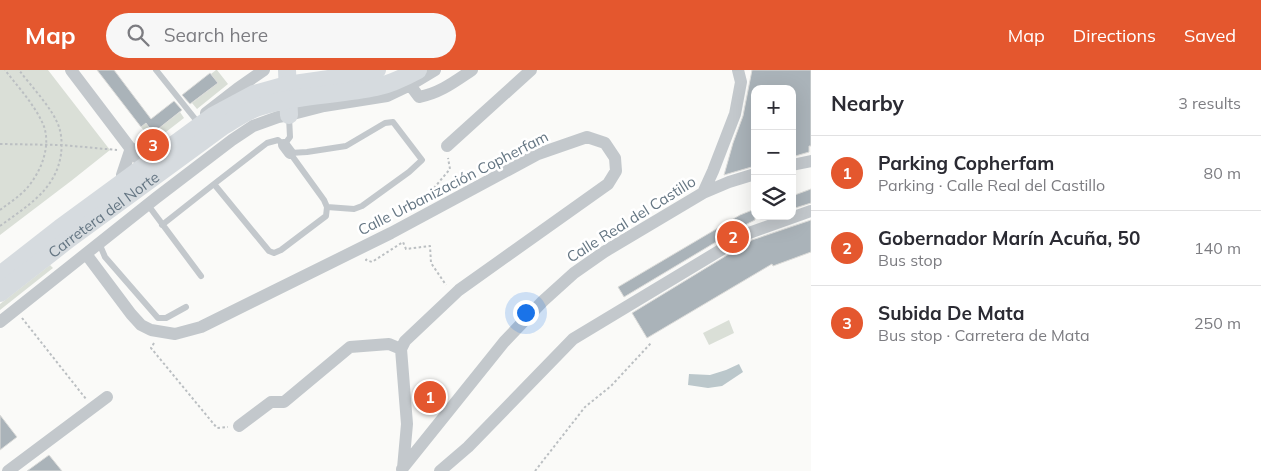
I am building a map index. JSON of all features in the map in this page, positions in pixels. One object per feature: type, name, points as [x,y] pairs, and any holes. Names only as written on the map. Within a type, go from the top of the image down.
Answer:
[{"type":"street","points":[[71,70],[140,161]]},
{"type":"street","points":[[0,265],[237,88],[264,70]]},
{"type":"street","points":[[288,92],[377,70]]},
{"type":"street","points":[[288,92],[377,87],[435,70]]},
{"type":"street","points":[[414,77],[419,97],[441,90],[472,70]]},
{"type":"street","points":[[447,146],[531,70]]},
{"type":"street","points":[[703,193],[735,114],[740,82],[738,70]]},
{"type":"street","points":[[0,322],[232,140],[253,126],[278,117],[288,92]]},
{"type":"street","name":"Carretera del Norte","points":[[0,275],[60,228],[214,116],[254,94],[288,92]]},
{"type":"street","name":"Carretera del Norte","points":[[0,292],[69,238],[222,127],[288,92]]},
{"type":"street","name":"Calle Urbanización Copherfam","points":[[86,254],[141,325],[161,333],[175,334],[201,327],[391,233],[538,154],[586,137],[605,143],[615,158],[616,171],[608,184],[459,290],[405,341],[401,349]]},
{"type":"street","points":[[122,175],[129,145]]},
{"type":"street","points":[[796,164],[811,161]]},
{"type":"street","name":"Calle Real del Castillo","points":[[402,470],[504,342],[542,301],[574,273],[703,193],[752,175]]},
{"type":"street","points":[[440,471],[468,447],[573,339],[749,233],[811,211]]},
{"type":"street","points":[[239,426],[271,402],[284,402],[350,347],[389,344],[401,349],[407,424],[402,470]]},
{"type":"street","points":[[8,471],[107,398]]},
{"type":"lane","points":[[156,70],[196,120]]},
{"type":"lane","points":[[287,150],[290,137],[288,92]]},
{"type":"lane","points":[[287,150],[307,152],[346,146],[384,122],[393,122],[422,160],[409,172],[362,206],[354,209],[328,207]]},
{"type":"lane","points":[[162,225],[267,142],[278,140],[324,200],[328,207],[326,216],[282,250],[274,253],[269,251],[214,184]]},
{"type":"lane","points":[[148,206],[201,276]]},
{"type":"lane","points":[[99,243],[105,256],[158,318],[166,318],[186,307]]},
{"type":"path","points":[[0,210],[16,199],[35,178],[48,145],[44,126],[35,108],[5,70]]},
{"type":"path","points":[[0,226],[34,201],[52,181],[59,165],[62,144],[60,127],[51,111],[19,70]]},
{"type":"path","points":[[0,144],[62,144],[117,151],[129,145]]},
{"type":"path","points":[[416,206],[423,201],[450,169],[447,146]]},
{"type":"path","points":[[372,254],[366,260],[372,262],[403,242],[406,249],[430,246],[431,263],[447,286]]},
{"type":"path","points":[[16,310],[87,401]]},
{"type":"path","points":[[161,333],[151,348],[217,428],[239,426]]},
{"type":"path","points":[[535,471],[585,407],[611,386],[651,343]]},
{"type":"shaded area","points":[[0,70],[48,70],[110,150],[0,235]]},
{"type":"shaded area","points":[[216,70],[228,84],[197,109],[192,103],[218,83],[211,74]]},
{"type":"shaded area","points":[[180,112],[184,118],[153,142],[141,127],[146,123],[153,133]]},
{"type":"shaded area","points":[[50,265],[53,268],[0,310],[0,304]]},
{"type":"shaded area","points":[[729,320],[734,333],[709,345],[703,333]]},
{"type":"shaded area","points":[[739,364],[743,372],[722,386],[708,388],[688,385],[689,374],[710,375]]},
{"type":"building","points":[[97,70],[114,70],[151,119],[174,101],[182,110],[153,133],[146,123],[141,127]]},
{"type":"building","points":[[752,70],[811,70],[811,146],[809,146],[809,152],[796,156],[796,85],[751,85],[751,167],[724,175],[743,116]]},
{"type":"building","points":[[210,73],[218,83],[190,104],[182,95]]},
{"type":"building","points":[[811,189],[811,203],[796,208],[796,195]]},
{"type":"building","points":[[751,211],[751,220],[755,220],[624,297],[618,287],[740,215]]},
{"type":"building","points":[[811,220],[811,252],[773,266],[772,264],[647,338],[632,313],[752,240]]},
{"type":"building","points":[[0,415],[17,437],[0,450]]},
{"type":"building","points":[[49,455],[62,471],[27,471]]},
{"type":"place","name":"Subida De Mata","points":[[153,145]]},
{"type":"place","name":"Gobernador Marín Acuña, 50","points":[[733,237]]},
{"type":"place","name":"Parking Copherfam","points":[[430,397]]}]
